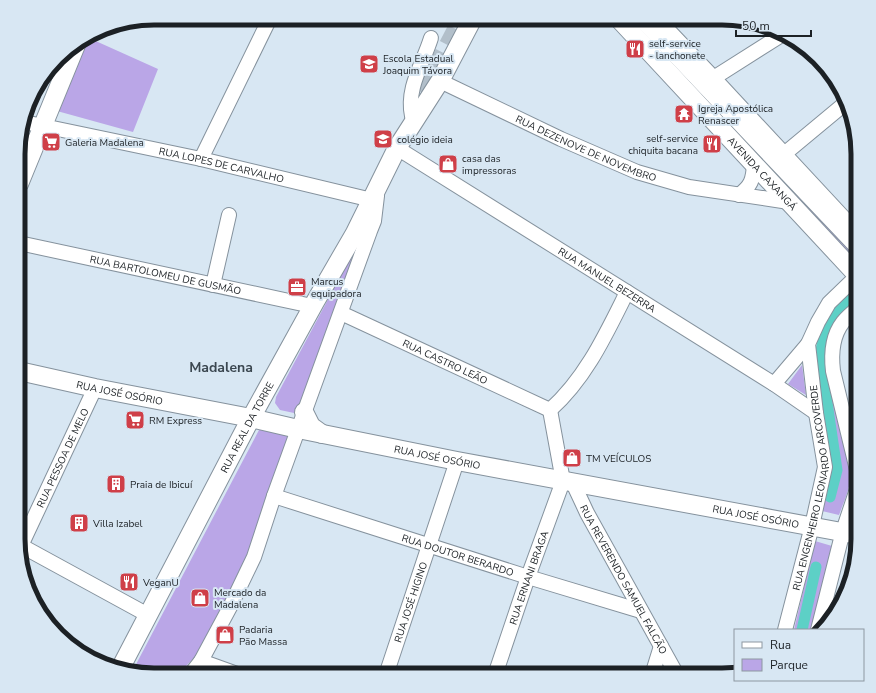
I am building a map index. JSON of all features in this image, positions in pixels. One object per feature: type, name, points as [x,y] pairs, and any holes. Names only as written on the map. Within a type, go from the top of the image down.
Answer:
[{"type":"main road","name":"RUA REAL DA TORRE","points":[[122,664],[251,418],[375,194],[397,148],[440,81],[469,25]]},
{"type":"main road","name":"AVENIDA CAXANGÁ","points":[[625,25],[789,202],[851,266]]},
{"type":"main road","points":[[661,25],[851,229]]},
{"type":"main road","points":[[25,169],[72,55]]},
{"type":"main road","points":[[397,148],[423,93]]},
{"type":"main road","name":"RUA JOSÉ OSÓRIO","points":[[25,372],[95,388],[251,418],[298,430],[457,461],[850,533]]},
{"type":"main road","points":[[304,412],[311,426],[322,434]]},
{"type":"street","points":[[201,159],[267,25]]},
{"type":"street","points":[[633,25],[851,265]]},
{"type":"street","points":[[646,25],[851,242]]},
{"type":"street","points":[[412,116],[410,107],[411,94],[431,38]]},
{"type":"street","points":[[712,79],[777,38]]},
{"type":"street","name":"RUA DEZENOVE DE NOVEMBRO","points":[[440,81],[561,140],[637,172],[690,187],[789,202]]},
{"type":"street","points":[[783,156],[842,107]]},
{"type":"street","name":"RUA LOPES DE CARVALHO","points":[[29,123],[375,194]]},
{"type":"street","name":"RUA MANUEL BEZERRA","points":[[397,148],[774,384],[816,413]]},
{"type":"street","points":[[739,195],[750,185],[754,164]]},
{"type":"street","name":"RUA REAL DA TORRE","points":[[196,668],[201,661],[230,607],[254,557],[304,412],[374,221],[375,194]]},
{"type":"street","points":[[213,285],[229,215]]},
{"type":"street","name":"RUA BARTOLOMEU DE GUSMÃO","points":[[25,244],[312,306]]},
{"type":"street","points":[[774,384],[808,344],[829,302],[851,280]]},
{"type":"street","points":[[550,410],[562,399],[580,378],[600,346],[627,292]]},
{"type":"street","name":"RUA CASTRO LEÃO","points":[[341,312],[550,410]]},
{"type":"street","points":[[851,315],[844,322],[833,342],[832,358],[851,444]]},
{"type":"street","name":"RUA ENGENHEIRO LEONARDO ARCOVERDE","points":[[785,629],[812,526],[825,467],[816,413],[808,344]]},
{"type":"street","name":"RUA PESSOA DE MELO","points":[[25,534],[95,388]]},
{"type":"street","name":"RUA REVERENDO SAMUEL FALCÃO","points":[[550,410],[568,482],[587,513],[673,668]]},
{"type":"street","name":"RUA JOSÉ HIGINO","points":[[388,668],[457,461]]},
{"type":"street","name":"RUA ERNANI BRAGA","points":[[497,668],[528,577],[568,482]]},
{"type":"street","name":"RUA DOUTOR BERARDO","points":[[274,496],[428,546],[642,611]]},
{"type":"street","points":[[821,622],[850,533]]},
{"type":"street","points":[[25,549],[148,615]]},
{"type":"street","points":[[654,668],[661,646]]},
{"type":"street","points":[[201,661],[220,668]]},
{"type":"green space","points":[[93,40],[158,69],[133,132],[57,111],[86,44]]},
{"type":"green space","points":[[706,91],[851,246],[851,258],[700,96]]},
{"type":"green space","points":[[373,215],[300,408],[294,413],[280,410],[275,403],[276,397]]},
{"type":"green space","points":[[851,290],[851,304],[843,311],[833,326],[851,472],[849,489],[839,515],[822,511],[832,462],[817,354],[818,335],[829,313]]},
{"type":"green space","points":[[802,365],[806,395],[788,384]]},
{"type":"green space","points":[[261,429],[287,436],[289,439],[240,578],[199,653],[184,668],[135,667],[259,430]]},
{"type":"green space","points":[[815,541],[832,546],[812,629],[794,629]]},
{"type":"waterway","points":[[830,497],[837,470],[820,355],[824,336],[835,313],[851,296]]},
{"type":"waterway","points":[[802,629],[816,567]]},
{"type":"tunnel","points":[[423,93],[458,25]]},
{"type":"place","name":"self-service - lanchonete","points":[[635,49]]},
{"type":"place","name":"Escola Estadual Joaquim Távora","points":[[369,64]]},
{"type":"place","name":"Igreja Apostólica Renascer","points":[[684,114]]},
{"type":"place","name":"colégio ideia","points":[[383,139]]},
{"type":"place","name":"Galeria Madalena","points":[[51,142]]},
{"type":"place","name":"self-service chiquita bacana","points":[[712,144]]},
{"type":"place","name":"casa das impressoras","points":[[448,164]]},
{"type":"place","name":"Marcus equipadora","points":[[297,287]]},
{"type":"place","name":"RM Express","points":[[135,420]]},
{"type":"place","name":"TM VEÍCULOS","points":[[572,458]]},
{"type":"place","name":"Praia de Ibicuí","points":[[116,484]]},
{"type":"place","name":"Villa Izabel","points":[[79,523]]},
{"type":"place","name":"VeganU","points":[[129,582]]},
{"type":"place","name":"Mercado da Madalena","points":[[200,598]]},
{"type":"place","name":"Padaria Pão Massa","points":[[225,635]]},
{"type":"district","name":"Madalena","points":[[221,367]]}]
